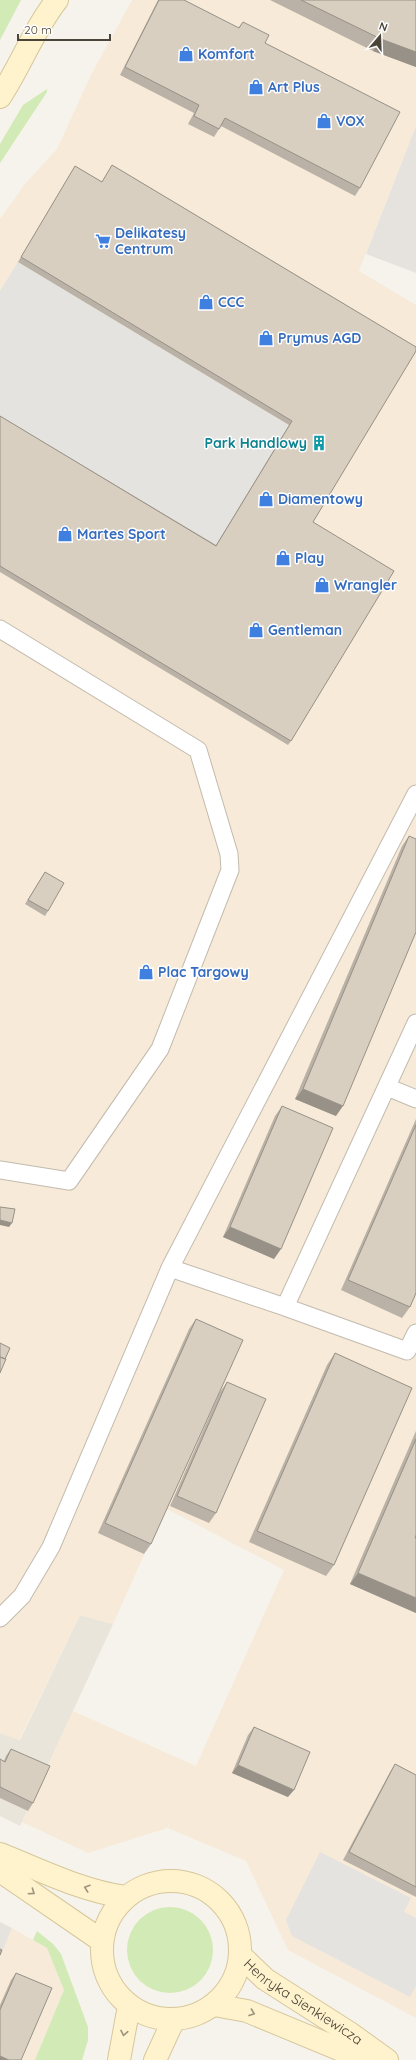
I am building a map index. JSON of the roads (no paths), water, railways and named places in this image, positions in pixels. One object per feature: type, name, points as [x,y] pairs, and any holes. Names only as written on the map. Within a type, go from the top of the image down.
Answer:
[{"type":"main road","points":[[0,96],[28,50],[51,5]]},
{"type":"main road","points":[[0,1854],[68,1882],[106,1895],[125,1897]]},
{"type":"main road","points":[[0,1871],[102,1941]]},
{"type":"main road","points":[[168,1881],[191,1884],[212,1894],[228,1911],[238,1932],[240,1955],[236,1974],[227,1991],[214,2005],[195,2015],[174,2020],[150,2017],[129,2006],[116,1993],[107,1977],[102,1959],[102,1941],[106,1925],[114,1910],[125,1897],[145,1885],[168,1881]]},
{"type":"main road","name":"Henryka Sienkiewicza","points":[[240,1955],[265,1978],[348,2032],[387,2060]]},
{"type":"main road","name":"Henryka Sienkiewicza","points":[[214,2005],[247,2011],[341,2050],[373,2060]]},
{"type":"main road","points":[[119,2060],[129,2006]]},
{"type":"main road","points":[[155,2060],[174,2020]]},
{"type":"lane","points":[[0,629],[198,750],[229,854],[230,870],[160,1049],[69,1181],[0,1170]]},
{"type":"lane","points":[[0,1618],[22,1596],[51,1547],[170,1268],[414,801]]},
{"type":"lane","points":[[285,1307],[416,1023]]},
{"type":"lane","points":[[387,1086],[416,1099]]},
{"type":"lane","points":[[170,1268],[285,1307],[407,1351],[416,1333]]},
{"type":"place","name":"Komfort","points":[[186,54]]},
{"type":"place","name":"Art Plus","points":[[256,87]]},
{"type":"place","name":"VOX","points":[[324,121]]},
{"type":"place","name":"Delikatesy Centrum","points":[[103,241]]},
{"type":"place","name":"CCC","points":[[206,302]]},
{"type":"place","name":"Prymus AGD","points":[[266,338]]},
{"type":"place","name":"Park Handlowy","points":[[319,443]]},
{"type":"place","name":"Diamentowy","points":[[266,499]]},
{"type":"place","name":"Martes Sport","points":[[65,534]]},
{"type":"place","name":"Play","points":[[283,558]]},
{"type":"place","name":"Wrangler","points":[[322,585]]},
{"type":"place","name":"Gentleman","points":[[256,630]]},
{"type":"place","name":"Plac Targowy","points":[[146,972]]}]
